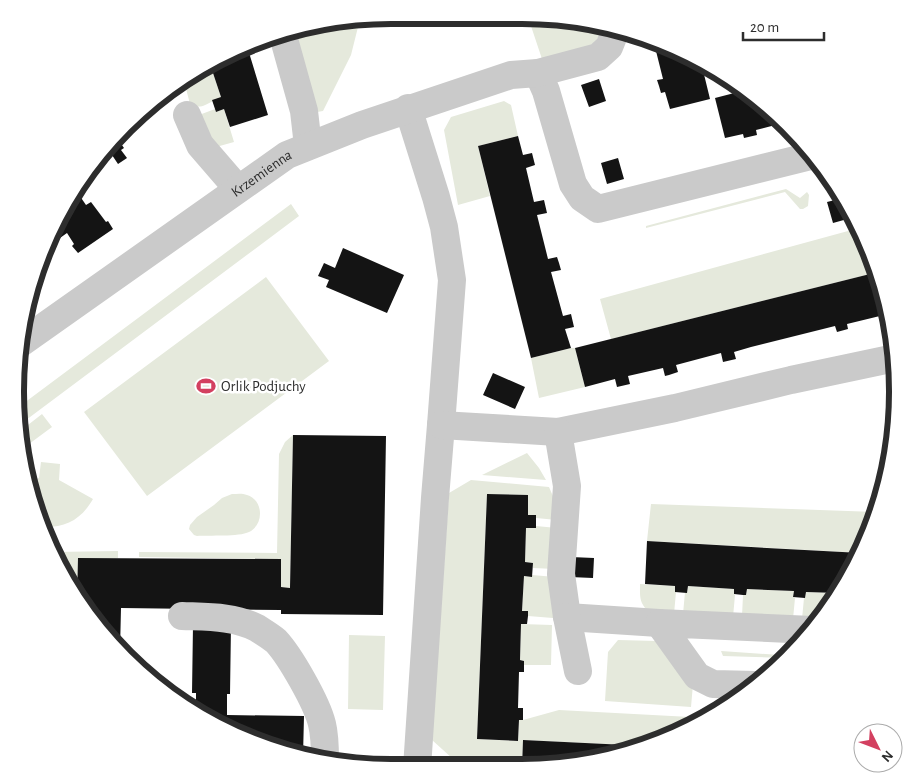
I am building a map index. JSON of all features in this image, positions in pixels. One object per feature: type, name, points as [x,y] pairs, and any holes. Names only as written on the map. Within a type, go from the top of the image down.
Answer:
[{"type":"street","name":"Krzemienna","points":[[28,337],[287,155],[362,124],[511,74],[538,73],[598,57],[609,47],[614,35]]},
{"type":"street","points":[[284,40],[304,111],[308,146]]},
{"type":"street","points":[[538,73],[546,91],[574,184],[582,198],[598,209],[805,158]]},
{"type":"street","points":[[408,108],[444,227],[452,280],[418,759]]},
{"type":"street","points":[[187,114],[200,145],[238,190]]},
{"type":"street","points":[[441,425],[558,432],[675,408],[887,360]]},
{"type":"street","points":[[558,432],[567,486],[561,574],[567,617],[578,671]]},
{"type":"street","points":[[182,616],[238,621],[256,628],[276,642],[289,658],[317,710],[325,736],[325,753]]},
{"type":"street","points":[[567,617],[802,630]]},
{"type":"street","points":[[659,623],[697,676],[713,684],[744,684]]},
{"type":"shaded area","points":[[530,24],[570,27],[600,32],[596,42],[586,52],[542,59]]},
{"type":"shaded area","points":[[357,26],[351,55],[323,111],[317,112],[296,36]]},
{"type":"shaded area","points":[[212,71],[221,97],[202,106],[190,104],[186,87]]},
{"type":"shaded area","points":[[504,101],[511,105],[518,136],[478,146],[490,196],[458,205],[444,130],[451,117]]},
{"type":"shaded area","points":[[215,109],[216,112],[224,109],[234,142],[216,147],[199,115]]},
{"type":"shaded area","points":[[786,189],[800,198],[807,192],[809,195],[808,206],[800,209],[785,192],[646,228],[646,226]]},
{"type":"shaded area","points":[[291,204],[299,216],[25,420],[24,403]]},
{"type":"shaded area","points":[[851,230],[870,274],[611,339],[600,299]]},
{"type":"shaded area","name":"Orlik Podjuchy","points":[[266,277],[329,361],[147,496],[84,412]]},
{"type":"shaded area","points":[[575,348],[585,387],[539,398],[531,358]]},
{"type":"shaded area","points":[[42,414],[52,427],[29,444],[26,427]]},
{"type":"shaded area","points":[[293,435],[290,588],[281,587],[281,559],[139,557],[139,552],[277,553],[279,454],[285,442]]},
{"type":"shaded area","points":[[527,453],[546,480],[482,475]]},
{"type":"shaded area","points":[[41,462],[60,464],[59,480],[93,499],[83,512],[72,521],[50,527],[36,487],[34,480],[39,478]]},
{"type":"shaded area","points":[[471,480],[549,487],[555,501],[557,520],[536,518],[536,515],[528,515],[528,495],[487,494],[477,739],[518,741],[519,720],[559,710],[692,717],[662,731],[624,745],[523,740],[522,759],[453,759],[432,740],[449,493]]},
{"type":"shaded area","points":[[232,494],[245,494],[257,502],[260,513],[254,529],[238,535],[194,535],[189,529],[197,517],[222,498]]},
{"type":"shaded area","points":[[651,504],[869,512],[852,552],[647,541]]},
{"type":"shaded area","points":[[536,526],[557,528],[555,569],[533,568],[533,563],[525,562],[526,528]]},
{"type":"shaded area","points":[[118,551],[118,558],[78,558],[77,582],[61,552]]},
{"type":"shaded area","points":[[532,575],[555,577],[553,618],[528,616],[522,611],[524,576],[532,577]]},
{"type":"shaded area","points":[[640,584],[675,586],[674,614],[647,610],[641,601]]},
{"type":"shaded area","points":[[688,586],[734,589],[733,617],[683,614],[685,592],[687,593]]},
{"type":"shaded area","points":[[747,589],[794,591],[793,619],[742,616],[743,595],[746,595]]},
{"type":"shaded area","points":[[806,592],[829,593],[810,619],[802,619]]},
{"type":"shaded area","points":[[521,624],[552,625],[551,665],[524,665],[524,661],[520,660]]},
{"type":"shaded area","points":[[349,635],[385,636],[383,710],[348,709]]},
{"type":"shaded area","points":[[792,638],[795,638],[783,651]]},
{"type":"shaded area","points":[[618,640],[657,641],[693,684],[691,707],[605,701],[608,652]]},
{"type":"shaded area","points":[[721,651],[779,655],[776,658],[723,656]]},
{"type":"building","points":[[656,49],[703,72],[710,99],[670,109],[665,92],[661,93],[657,80],[663,79]]},
{"type":"building","points":[[249,53],[268,115],[230,127],[224,109],[216,112],[212,100],[221,97],[212,71]]},
{"type":"building","points":[[599,79],[606,101],[589,107],[581,85]]},
{"type":"building","points":[[735,93],[775,125],[756,130],[757,135],[744,138],[743,134],[725,138],[715,98]]},
{"type":"building","points":[[518,136],[523,155],[532,153],[535,165],[526,168],[534,202],[544,200],[547,213],[537,215],[548,259],[557,257],[561,270],[551,272],[563,316],[571,314],[574,327],[565,329],[571,348],[531,358],[478,146]]},
{"type":"building","points":[[120,143],[124,148],[121,150],[127,158],[118,164],[111,154]]},
{"type":"building","points":[[618,158],[624,179],[607,184],[601,163]]},
{"type":"building","points":[[80,196],[86,205],[91,202],[113,229],[78,253],[72,246],[74,244],[67,233],[57,240]]},
{"type":"building","points":[[835,200],[846,219],[833,223],[827,202]]},
{"type":"building","points":[[343,248],[404,275],[387,313],[326,287],[329,280],[318,276],[324,263],[335,268]]},
{"type":"building","points":[[870,274],[881,316],[847,324],[848,329],[837,332],[835,326],[734,352],[736,359],[723,362],[721,353],[676,365],[678,372],[665,376],[663,368],[628,376],[630,384],[617,387],[615,379],[585,387],[575,348]]},
{"type":"building","points":[[493,373],[525,387],[515,409],[483,395]]},
{"type":"building","points":[[293,435],[386,436],[383,615],[281,614],[281,610],[121,608],[120,640],[77,582],[78,558],[281,559],[281,587],[290,588]]},
{"type":"building","points":[[487,494],[528,495],[528,515],[536,515],[536,528],[526,528],[525,562],[533,563],[532,577],[524,576],[522,611],[528,611],[528,616],[527,624],[521,624],[520,660],[524,661],[524,672],[519,672],[518,708],[523,708],[523,720],[519,720],[518,741],[477,739]]},
{"type":"building","points":[[647,541],[852,552],[829,593],[806,592],[805,598],[793,597],[794,591],[747,589],[746,595],[743,595],[734,594],[734,589],[688,586],[687,593],[675,592],[675,586],[645,584]]},
{"type":"building","points":[[571,557],[594,558],[593,578],[570,577]]},
{"type":"building","points":[[193,625],[231,625],[230,694],[227,694],[227,715],[304,716],[303,748],[273,740],[229,721],[196,703],[196,693],[192,693]]},
{"type":"building","points":[[523,740],[624,745],[570,756],[522,759]]},
{"type":"place","name":"Orlik Podjuchy","points":[[206,386]]}]
